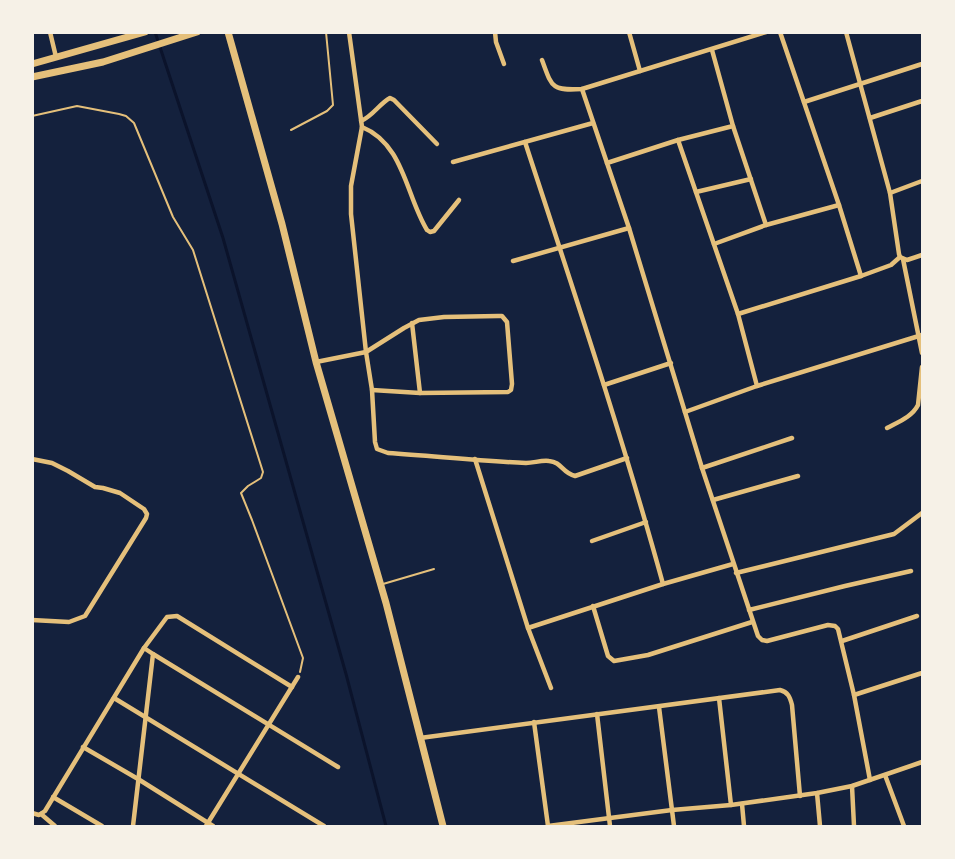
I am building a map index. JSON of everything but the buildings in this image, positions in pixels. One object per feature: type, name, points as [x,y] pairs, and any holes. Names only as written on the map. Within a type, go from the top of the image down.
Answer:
[{"type":"main road","points":[[32,64],[145,32]]},
{"type":"main road","points":[[32,77],[132,53],[197,32]]},
{"type":"main road","points":[[228,32],[282,224],[316,362],[381,584],[443,826]]},
{"type":"street","points":[[50,32],[56,57]]},
{"type":"street","points":[[349,32],[362,127],[351,186],[351,214],[372,390],[377,449],[388,453],[528,463],[549,461],[561,466],[567,474],[574,476],[627,458]]},
{"type":"street","points":[[495,32],[496,42],[504,64]]},
{"type":"street","points":[[629,32],[640,71]]},
{"type":"street","points":[[542,60],[552,84],[556,88],[566,90],[582,89],[766,32]]},
{"type":"street","points":[[780,32],[861,276]]},
{"type":"street","points":[[846,32],[890,193],[922,353]]},
{"type":"street","points":[[712,50],[733,126],[766,226]]},
{"type":"street","points":[[804,102],[922,64]]},
{"type":"street","points":[[582,89],[629,228],[702,468],[752,622],[758,636],[762,640],[767,641],[832,625],[838,629],[854,695],[870,780]]},
{"type":"street","points":[[361,121],[368,118],[390,98],[437,144]]},
{"type":"street","points":[[870,118],[922,101]]},
{"type":"street","points":[[453,162],[593,123]]},
{"type":"street","points":[[607,163],[678,140],[733,126]]},
{"type":"street","points":[[362,127],[376,134],[393,152],[400,164],[412,199],[427,230],[434,231],[459,200]]},
{"type":"street","points":[[678,140],[738,314],[757,386]]},
{"type":"street","points":[[525,142],[627,458],[663,584]]},
{"type":"street","points":[[696,192],[751,179]]},
{"type":"street","points":[[890,193],[922,181]]},
{"type":"street","points":[[714,244],[766,226],[839,205]]},
{"type":"street","points":[[513,261],[629,228]]},
{"type":"street","points":[[738,314],[861,276],[891,265],[902,258],[922,255]]},
{"type":"street","points":[[316,362],[366,352],[419,320],[444,317],[498,316],[505,319],[508,327],[511,390],[505,392],[420,393],[372,390]]},
{"type":"street","points":[[412,323],[420,393]]},
{"type":"street","points":[[685,412],[757,386],[920,336]]},
{"type":"street","points":[[604,385],[671,363]]},
{"type":"street","points":[[887,428],[912,414],[918,405],[922,367]]},
{"type":"street","points":[[702,468],[792,438]]},
{"type":"street","points":[[32,459],[52,463],[95,487],[120,493],[144,509],[147,514],[93,606],[85,616],[69,622],[32,620]]},
{"type":"street","points":[[474,459],[528,628],[551,688]]},
{"type":"street","points":[[713,500],[798,476]]},
{"type":"street","points":[[736,573],[894,534],[922,514]]},
{"type":"street","points":[[592,541],[646,522]]},
{"type":"street","points":[[528,628],[663,584],[733,564]]},
{"type":"street","points":[[749,610],[911,571]]},
{"type":"street","points":[[593,606],[608,656],[614,661],[648,655],[752,622]]},
{"type":"street","points":[[42,814],[144,648],[167,617],[177,616],[292,687]]},
{"type":"street","points":[[842,642],[917,616]]},
{"type":"street","points":[[144,648],[338,767]]},
{"type":"street","points":[[133,826],[153,654]]},
{"type":"street","points":[[854,695],[922,673]]},
{"type":"street","points":[[207,825],[298,677]]},
{"type":"street","points":[[420,738],[659,707],[772,690],[785,692],[792,705],[800,796]]},
{"type":"street","points":[[114,698],[324,826]]},
{"type":"street","points":[[719,698],[731,805]]},
{"type":"street","points":[[659,707],[674,826]]},
{"type":"street","points":[[597,714],[610,826]]},
{"type":"street","points":[[534,722],[548,826],[800,796],[852,786],[922,762]]},
{"type":"street","points":[[83,747],[138,779],[207,825],[213,826]]},
{"type":"street","points":[[885,775],[904,826]]},
{"type":"street","points":[[852,786],[854,826]]},
{"type":"street","points":[[817,793],[820,826]]},
{"type":"street","points":[[53,797],[102,826]]},
{"type":"street","points":[[742,804],[744,826]]},
{"type":"street","points":[[32,813],[42,814],[56,826]]},
{"type":"lane","points":[[291,130],[327,111],[333,105],[326,32]]},
{"type":"lane","points":[[381,584],[434,569]]},
{"type":"path","points":[[32,116],[77,106],[126,116],[134,123],[173,217],[193,250],[263,472],[261,478],[248,486],[241,494],[303,658],[298,677]]},
{"type":"waterway","points":[[155,32],[223,238],[346,674],[386,826]]}]
